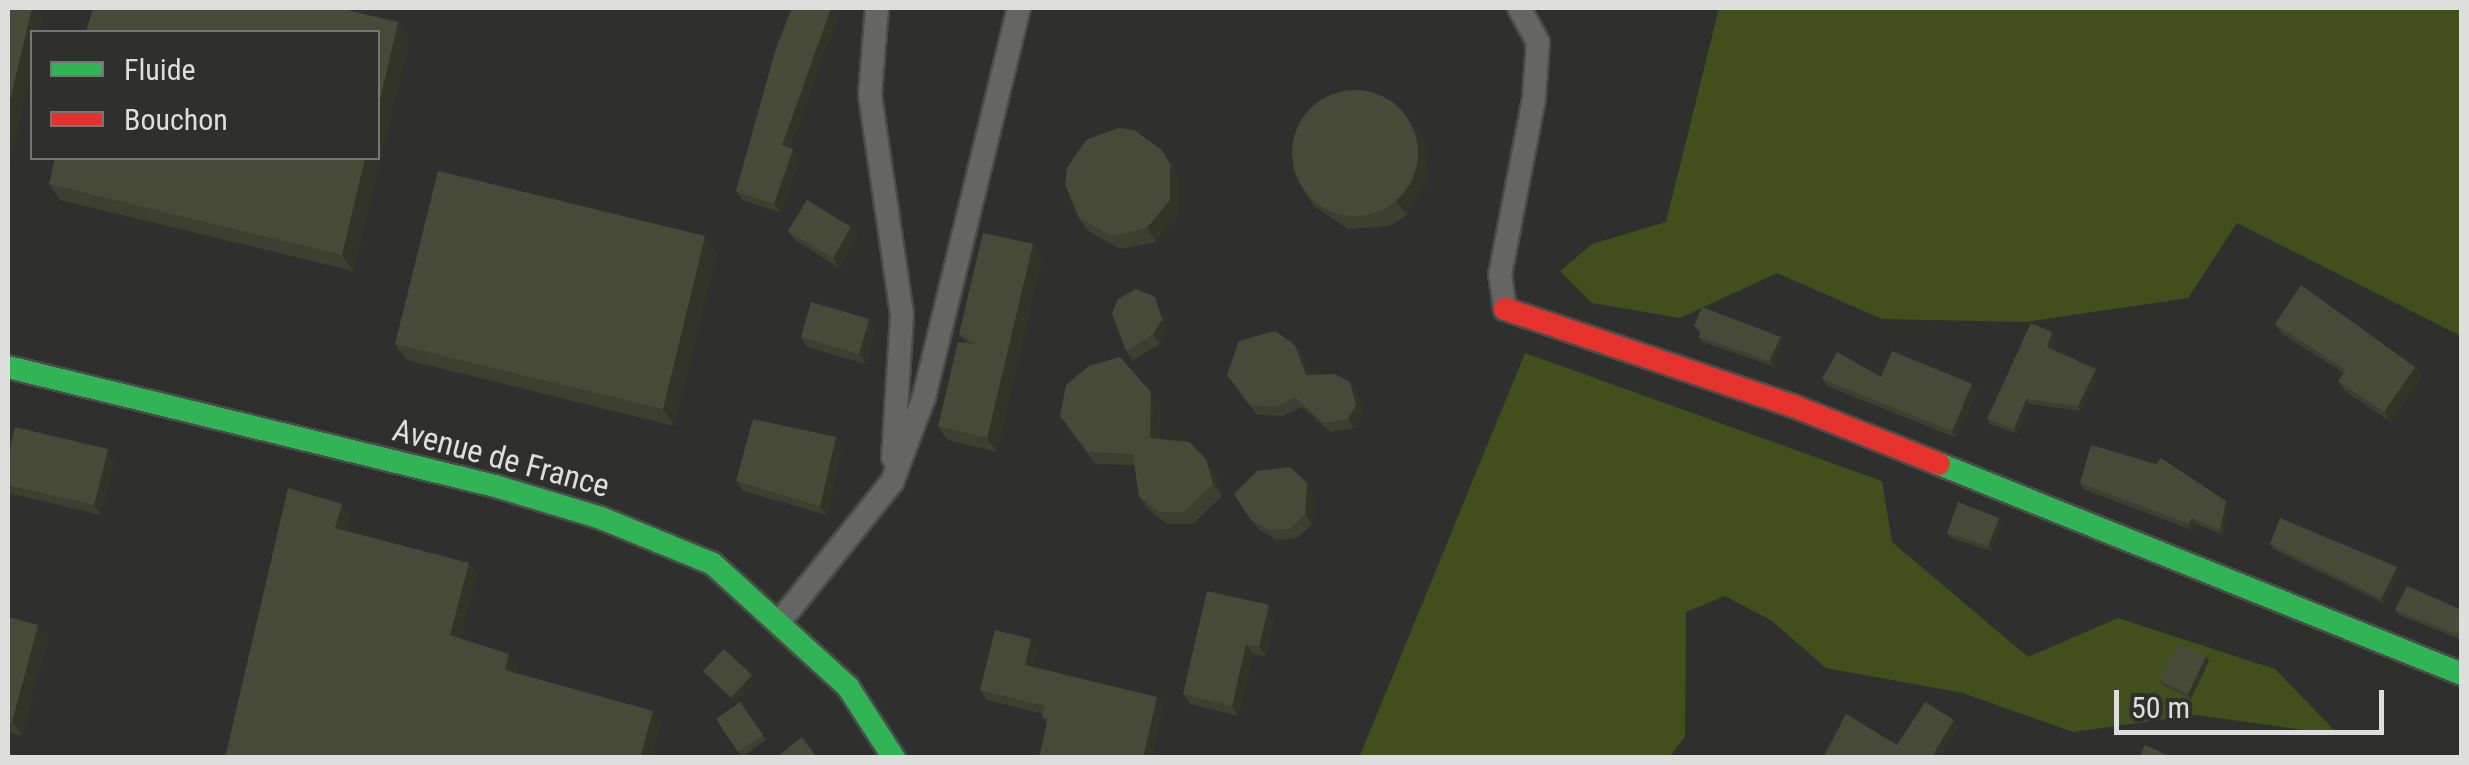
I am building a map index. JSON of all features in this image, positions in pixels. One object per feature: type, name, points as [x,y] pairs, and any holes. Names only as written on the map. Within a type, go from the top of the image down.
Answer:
[{"type":"street","points":[[1505,309],[1810,412],[2462,674]]},
{"type":"street","name":"Avenue de France","points":[[8,368],[602,518],[712,564],[781,620],[848,687],[894,758]]},
{"type":"lane","points":[[878,8],[870,94],[902,315],[892,482]]},
{"type":"lane","points":[[781,620],[892,482],[924,397],[1020,8]]},
{"type":"lane","points":[[1505,309],[1500,275],[1534,98],[1538,42],[1519,8]]},
{"type":"green space","points":[[1719,8],[2461,8],[2461,336],[2237,223],[2188,298],[2025,322],[1882,319],[1777,273],[1680,318],[1592,303],[1560,271],[1592,244],[1666,222]]},
{"type":"green space","points":[[1525,353],[1882,481],[1892,542],[2028,657],[2118,618],[2275,669],[2339,735],[2196,715],[2073,732],[1963,693],[1826,668],[1772,621],[1725,596],[1686,612],[1685,736],[1670,757],[1359,758]]},
{"type":"building","points":[[8,8],[32,8],[8,109]]},
{"type":"building","points":[[93,8],[338,8],[398,22],[380,99],[380,30],[87,30]]},
{"type":"building","points":[[792,8],[831,8],[782,145],[793,149],[774,204],[736,191],[776,48]]},
{"type":"building","points":[[1355,90],[1379,95],[1399,109],[1413,129],[1418,153],[1413,177],[1399,197],[1379,211],[1355,216],[1331,211],[1311,197],[1297,177],[1292,153],[1297,129],[1311,109],[1331,95]]},
{"type":"building","points":[[1118,128],[1134,130],[1162,150],[1170,164],[1170,200],[1147,228],[1111,236],[1079,218],[1065,184],[1067,168],[1086,140]]},
{"type":"building","points":[[55,160],[365,160],[342,255],[49,184]]},
{"type":"building","points":[[438,171],[705,236],[663,409],[395,344]]},
{"type":"building","points":[[807,200],[851,227],[833,258],[788,231]]},
{"type":"building","points":[[983,233],[1033,244],[987,438],[938,426],[958,342],[975,344],[959,334]]},
{"type":"building","points":[[2301,285],[2415,367],[2384,412],[2338,381],[2346,370],[2275,324]]},
{"type":"building","points":[[1136,289],[1155,297],[1162,320],[1153,334],[1126,351],[1112,314],[1118,299]]},
{"type":"building","points":[[811,302],[869,319],[859,354],[801,337]]},
{"type":"building","points":[[1702,307],[1781,337],[1769,361],[1699,337],[1701,330],[1694,326]]},
{"type":"building","points":[[2031,323],[2052,332],[2047,347],[2096,369],[2078,406],[2026,399],[2014,429],[1987,419]]},
{"type":"building","points":[[1275,331],[1295,345],[1306,375],[1335,374],[1350,382],[1356,405],[1348,419],[1324,423],[1295,397],[1276,407],[1250,405],[1227,375],[1239,341]]},
{"type":"building","points":[[1892,351],[1972,384],[1952,431],[1822,379],[1837,352],[1881,377]]},
{"type":"building","points":[[1120,357],[1151,392],[1150,438],[1189,442],[1206,459],[1213,484],[1184,512],[1159,512],[1139,496],[1133,454],[1088,452],[1060,416],[1066,385],[1089,366]]},
{"type":"building","points":[[753,419],[836,437],[820,506],[736,481]]},
{"type":"building","points":[[15,427],[108,449],[94,505],[8,485],[8,458]]},
{"type":"building","points":[[2091,445],[2156,464],[2161,458],[2226,501],[2220,530],[2192,518],[2189,524],[2080,483]]},
{"type":"building","points":[[1290,467],[1307,483],[1305,514],[1290,529],[1269,530],[1251,520],[1234,494],[1257,471]]},
{"type":"building","points":[[288,488],[342,504],[335,528],[469,563],[450,635],[509,654],[505,670],[653,711],[640,758],[225,758]]},
{"type":"building","points":[[1958,502],[1999,518],[1988,546],[1947,533]]},
{"type":"building","points":[[2280,518],[2397,567],[2381,599],[2270,544]]},
{"type":"building","points":[[2407,586],[2462,610],[2461,636],[2395,610]]},
{"type":"building","points":[[1207,591],[1269,605],[1259,647],[1246,644],[1232,706],[1183,694]]},
{"type":"building","points":[[8,617],[38,625],[12,722],[8,721]]},
{"type":"building","points":[[995,630],[1031,639],[1025,665],[1157,697],[1143,758],[1039,758],[1048,718],[1042,717],[1045,706],[980,690]]},
{"type":"building","points":[[2179,644],[2206,656],[2188,694],[2160,681]]},
{"type":"building","points":[[724,649],[752,675],[731,698],[703,671]]},
{"type":"building","points":[[740,702],[763,735],[738,752],[716,719]]},
{"type":"building","points":[[1925,702],[1954,720],[1931,758],[1823,758],[1846,714],[1897,745]]},
{"type":"building","points":[[802,737],[817,758],[775,758]]},
{"type":"building","points":[[2145,745],[2171,757],[2171,758],[2139,758]]},
{"type":"traffic: fast","points":[[8,367],[495,486],[601,518],[713,564],[848,687],[894,758]]},
{"type":"traffic: fast","points":[[1939,464],[2462,674]]},
{"type":"traffic: jam","points":[[1505,309],[1791,405],[1939,464]]}]
